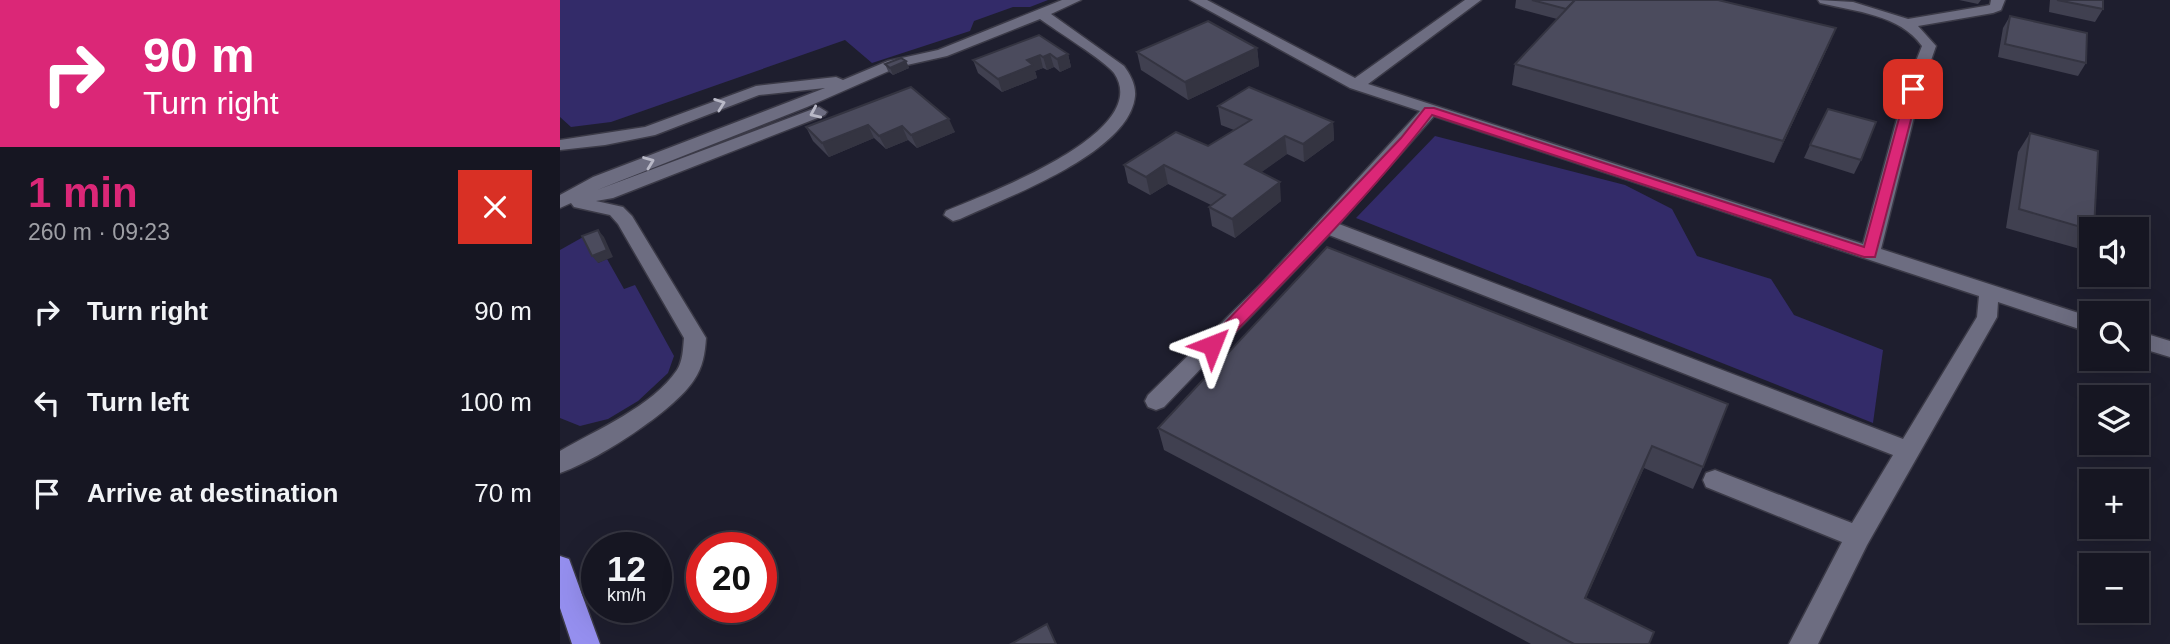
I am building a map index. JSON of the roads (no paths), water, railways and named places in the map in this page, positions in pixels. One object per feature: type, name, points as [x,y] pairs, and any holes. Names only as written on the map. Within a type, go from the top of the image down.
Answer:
[{"type":"highway","points":[[560,568],[586,644]]},
{"type":"lane","points":[[561,197],[801,104],[893,64],[942,53],[1074,0]]},
{"type":"lane","points":[[1197,0],[1356,85],[2079,320]]},
{"type":"lane","points":[[1356,85],[1474,0]]},
{"type":"lane","points":[[1825,0],[1871,11],[1904,24],[1925,38],[1929,46],[1913,89],[1870,254]]},
{"type":"lane","points":[[1904,24],[1988,10],[1996,6],[1998,0]]},
{"type":"lane","points":[[953,215],[1079,156],[1115,126],[1124,111],[1127,90],[1119,69],[1041,13]]},
{"type":"lane","points":[[561,197],[607,194],[783,127],[929,65],[942,53]]},
{"type":"lane","points":[[560,145],[605,141],[649,131],[755,91],[858,79]]},
{"type":"lane","points":[[1156,401],[1269,288],[1406,141],[1430,110]]},
{"type":"lane","points":[[600,181],[649,131]]},
{"type":"lane","points":[[560,463],[671,391],[687,374],[694,355],[695,338],[625,220],[616,211],[561,197]]},
{"type":"lane","points":[[1325,226],[1909,451]]},
{"type":"lane","points":[[1803,644],[1858,537],[1987,317],[1989,292]]},
{"type":"lane","points":[[2149,343],[2170,349]]},
{"type":"lane","points":[[1715,480],[1858,537]]}]
